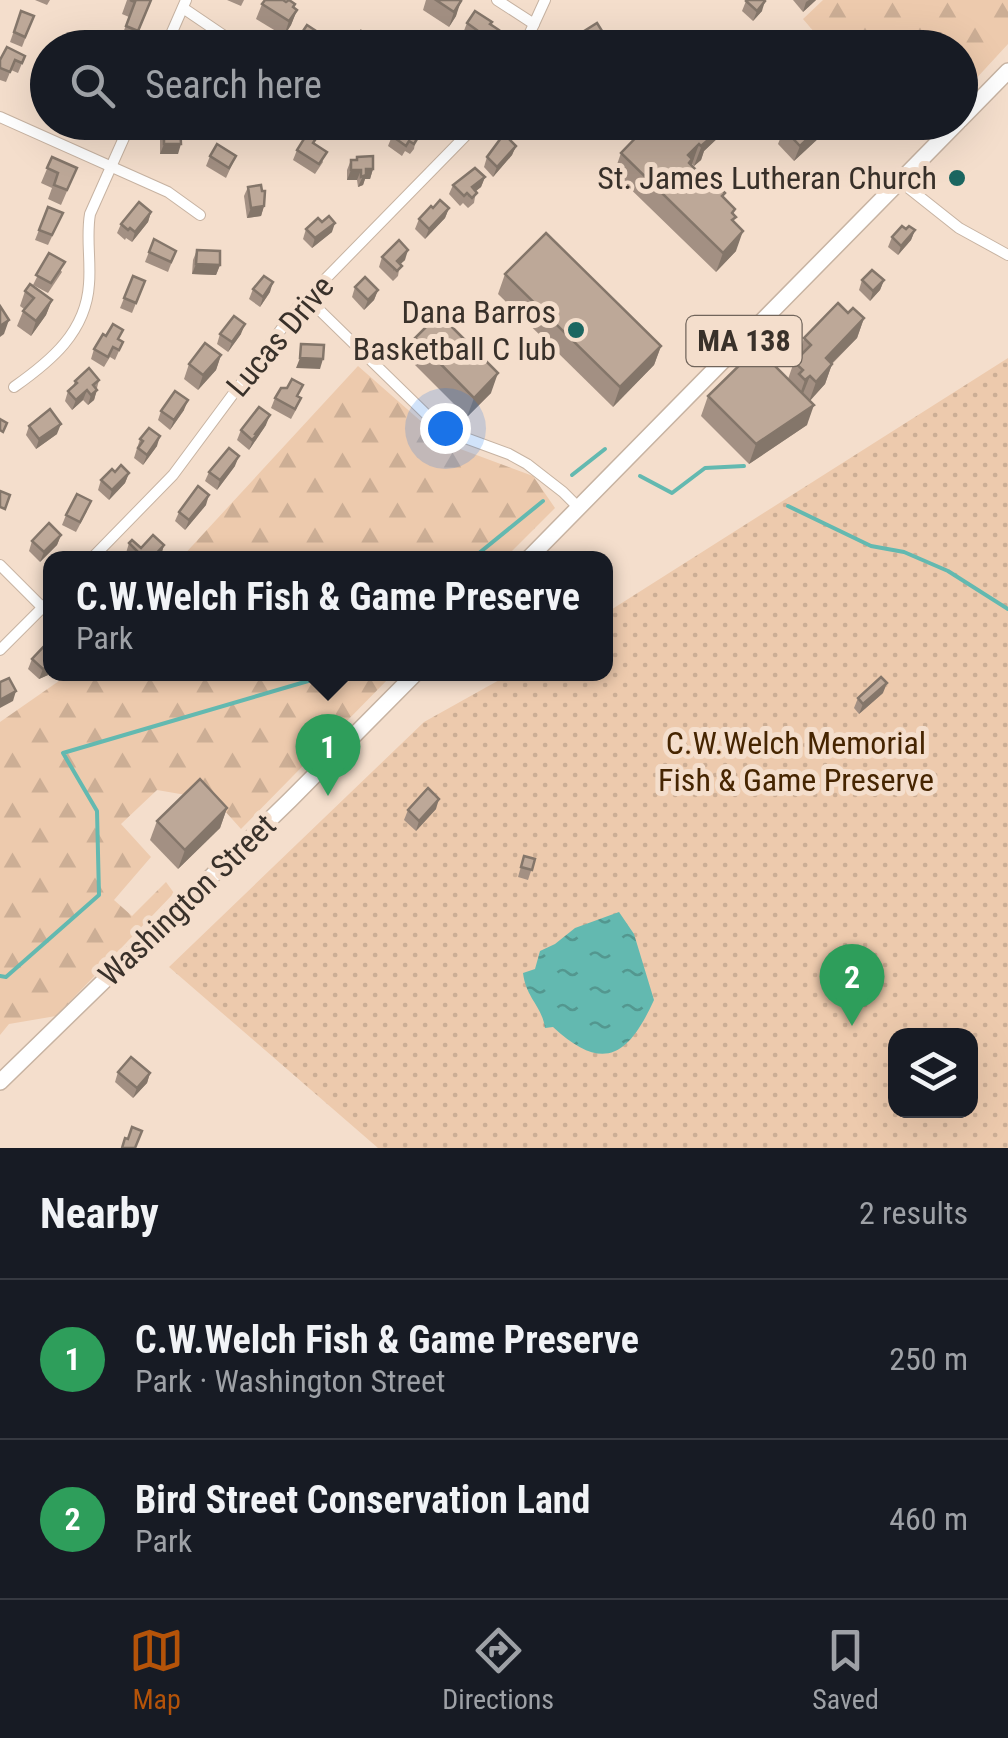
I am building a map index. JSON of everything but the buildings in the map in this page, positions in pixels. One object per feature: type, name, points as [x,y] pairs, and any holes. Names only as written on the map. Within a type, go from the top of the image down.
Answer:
[{"type":"main road","name":"MA 138","points":[[978,102],[1008,71]]},
{"type":"main road","name":"MA 138","points":[[536,551],[941,140]]},
{"type":"main road","name":"Washington Street","points":[[0,1082],[408,681]]},
{"type":"street","points":[[497,0],[534,24]]},
{"type":"street","points":[[531,30],[544,0]]},
{"type":"street","points":[[173,30],[185,4],[219,30]]},
{"type":"street","points":[[0,117],[30,130]]},
{"type":"street","points":[[52,140],[168,192],[200,215]]},
{"type":"street","points":[[14,387],[57,355],[84,309],[89,288],[90,214],[123,140]]},
{"type":"street","name":"Lucas Drive","points":[[99,551],[173,474],[307,298],[461,140]]},
{"type":"street","points":[[901,182],[959,228],[1008,255]]},
{"type":"street","points":[[307,298],[428,416],[460,436],[527,464],[578,508]]},
{"type":"street","points":[[0,565],[43,601]]},
{"type":"street","points":[[0,650],[43,608]]},
{"type":"green space","points":[[823,0],[1008,0],[1008,44],[978,77],[978,30],[812,30],[803,19]]},
{"type":"green space","name":"C.W.Welch Memorial Fish & Game Preserve","points":[[1008,358],[1008,1148],[378,1148],[169,967],[424,722],[497,681],[613,681],[613,609]]},
{"type":"green space","points":[[358,366],[447,444],[533,476],[555,508],[512,551],[187,551]]},
{"type":"green space","points":[[59,681],[386,681],[241,829],[215,800],[157,790],[121,824],[151,857],[114,900],[132,916],[166,882],[174,893],[56,1016],[9,1024],[0,1035],[0,722]]},
{"type":"water","points":[[619,912],[634,934],[654,1000],[624,1046],[600,1054],[586,1050],[553,1027],[545,1028],[523,973],[535,969],[540,951],[575,928]]},
{"type":"waterway","points":[[572,475],[605,449]]},
{"type":"waterway","points":[[640,476],[672,493],[705,468],[744,466]]},
{"type":"waterway","points":[[482,551],[543,501]]},
{"type":"waterway","points":[[788,506],[871,546],[904,552],[948,571],[1008,609]]},
{"type":"waterway","points":[[0,976],[6,977],[99,895],[97,811],[63,753],[308,681]]},
{"type":"place","name":"St. James Lutheran Church","points":[[957,178]]},
{"type":"place","name":"Dana Barros Basketball C lub","points":[[576,330]]},
{"type":"place","name":"C.W.Welch Fish & Game Preserve","points":[[328,796]]},
{"type":"place","name":"Bird Street Conservation Land","points":[[852,1026]]}]
